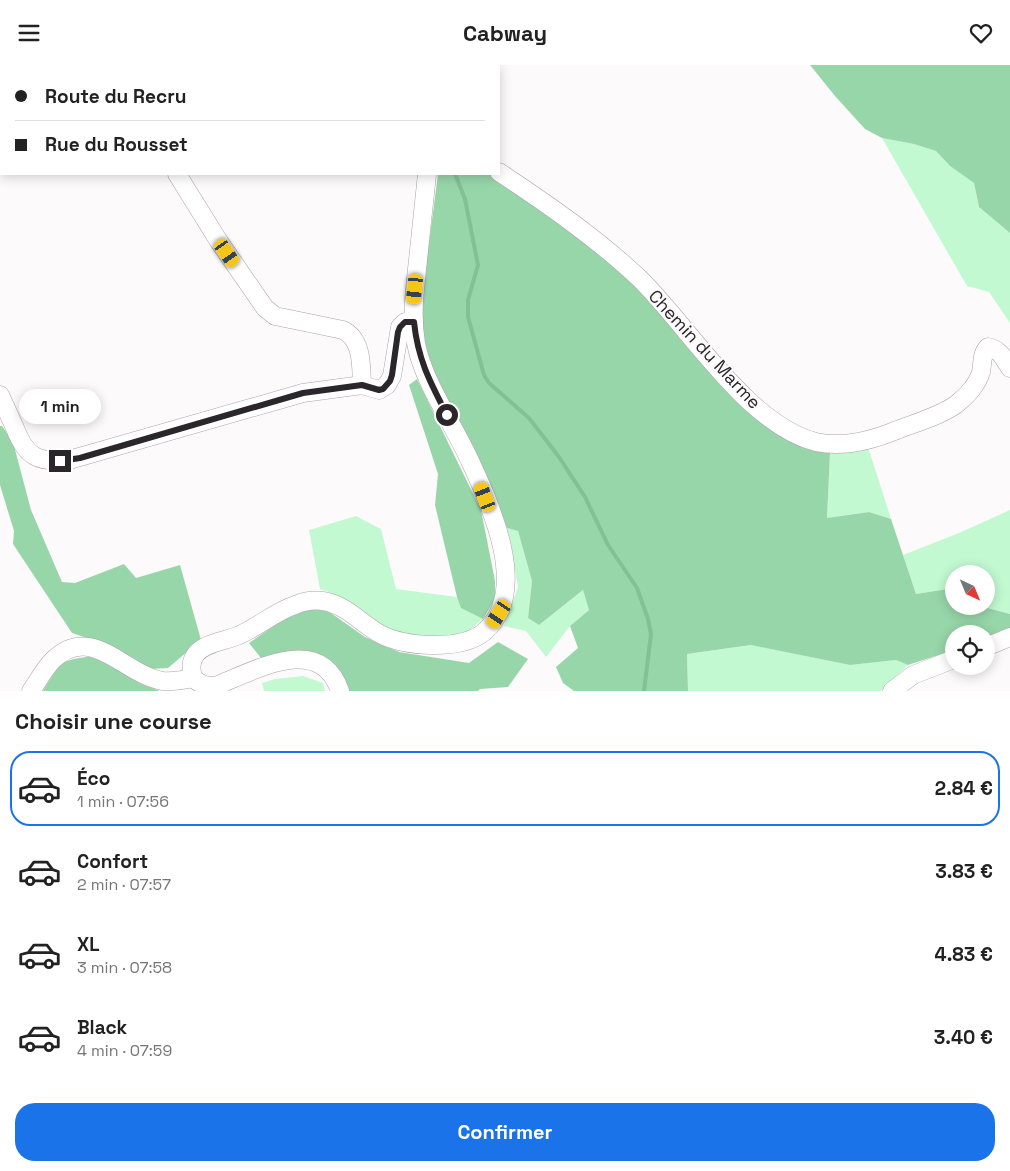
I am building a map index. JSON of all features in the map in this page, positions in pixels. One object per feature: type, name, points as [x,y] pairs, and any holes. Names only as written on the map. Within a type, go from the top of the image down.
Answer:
[{"type":"street","name":"Chemin du Marme","points":[[500,172],[615,256],[642,281],[722,373],[743,394],[775,421],[800,436],[817,442],[836,444],[876,439],[959,403],[976,384],[981,373],[984,351],[988,347],[994,348],[1000,353],[1010,368]]},
{"type":"street","points":[[178,175],[218,240],[265,308],[275,316],[343,330],[352,337],[359,348],[362,385]]},
{"type":"street","points":[[340,691],[331,675],[322,666],[308,659],[298,658],[273,664],[209,687],[193,678],[191,663],[194,656],[205,647],[238,635],[288,607],[312,601],[326,601],[336,605],[381,634],[394,639],[426,645],[461,643],[472,640],[492,625],[499,614],[506,591],[505,572],[498,531],[471,462],[418,353],[414,307],[427,175]]},
{"type":"street","points":[[0,397],[18,437],[26,449],[36,457],[52,462],[80,458],[303,393],[362,385],[379,390],[387,385],[392,375],[400,327],[405,322],[414,322]]},
{"type":"street","points":[[995,643],[1010,637]]},
{"type":"street","points":[[31,691],[53,659],[75,646],[94,647],[161,681],[174,682],[193,678]]},
{"type":"street","points":[[892,691],[913,675],[945,663]]},
{"type":"green space","points":[[810,65],[1010,65],[1010,233],[979,207],[974,183],[950,166],[936,151],[914,144],[882,138],[865,129]]},
{"type":"green space","points":[[882,138],[914,144],[936,151],[950,166],[974,183],[979,207],[1010,233],[1010,323],[989,292],[967,286]]},
{"type":"green space","points":[[438,175],[493,175],[574,232],[637,285],[698,355],[819,451],[830,453],[827,518],[869,512],[891,519],[916,594],[945,589],[945,615],[995,615],[995,610],[1010,614],[1010,628],[1004,633],[995,636],[995,625],[945,625],[945,653],[908,665],[896,660],[850,665],[751,645],[687,654],[688,691],[574,691],[563,683],[556,667],[578,648],[570,626],[589,610],[583,590],[539,625],[528,618],[532,581],[518,531],[507,528],[493,490],[432,370],[420,335],[421,305]]},
{"type":"green space","points":[[417,379],[481,510],[495,581],[495,599],[483,619],[461,608],[457,597],[435,505],[438,474],[409,385]]},
{"type":"green space","points":[[0,426],[2,426],[13,442],[31,510],[62,582],[75,583],[124,564],[136,578],[180,565],[201,640],[168,668],[150,669],[111,646],[72,633],[13,544],[14,531],[0,485]]},
{"type":"green space","points":[[868,447],[891,519],[869,512],[827,518],[830,453]]},
{"type":"green space","points":[[1010,510],[1010,614],[995,610],[995,565],[945,565],[945,589],[916,594],[903,555]]},
{"type":"green space","points":[[356,516],[381,529],[396,589],[457,597],[462,608],[483,619],[465,633],[456,636],[435,639],[412,637],[382,627],[347,601],[320,589],[309,530]]},
{"type":"green space","points":[[507,528],[518,531],[532,581],[528,618],[539,625],[583,590],[589,610],[570,626],[546,657],[526,631],[504,626],[518,587]]},
{"type":"green space","points":[[300,608],[328,611],[365,637],[399,652],[469,663],[498,642],[528,659],[508,687],[480,689],[478,691],[348,691],[329,664],[310,652],[261,658],[249,643]]},
{"type":"green space","points":[[752,645],[850,665],[896,660],[908,665],[881,691],[688,691],[687,654]]},
{"type":"green space","points":[[99,656],[139,683],[160,691],[43,691],[54,673],[64,663],[77,658]]},
{"type":"green space","points":[[303,676],[323,683],[325,691],[264,691],[262,683],[275,679]]},
{"type":"waterway","points":[[455,175],[465,199],[478,265],[468,300],[468,317],[484,375],[489,383],[529,418],[559,457],[585,497],[608,545],[637,588],[651,634],[644,691]]},
{"type":"route","points":[[60,461],[80,458],[303,393],[362,385],[373,389],[383,389],[390,381],[392,375],[398,332],[405,322],[414,322],[418,353],[447,415]]}]
